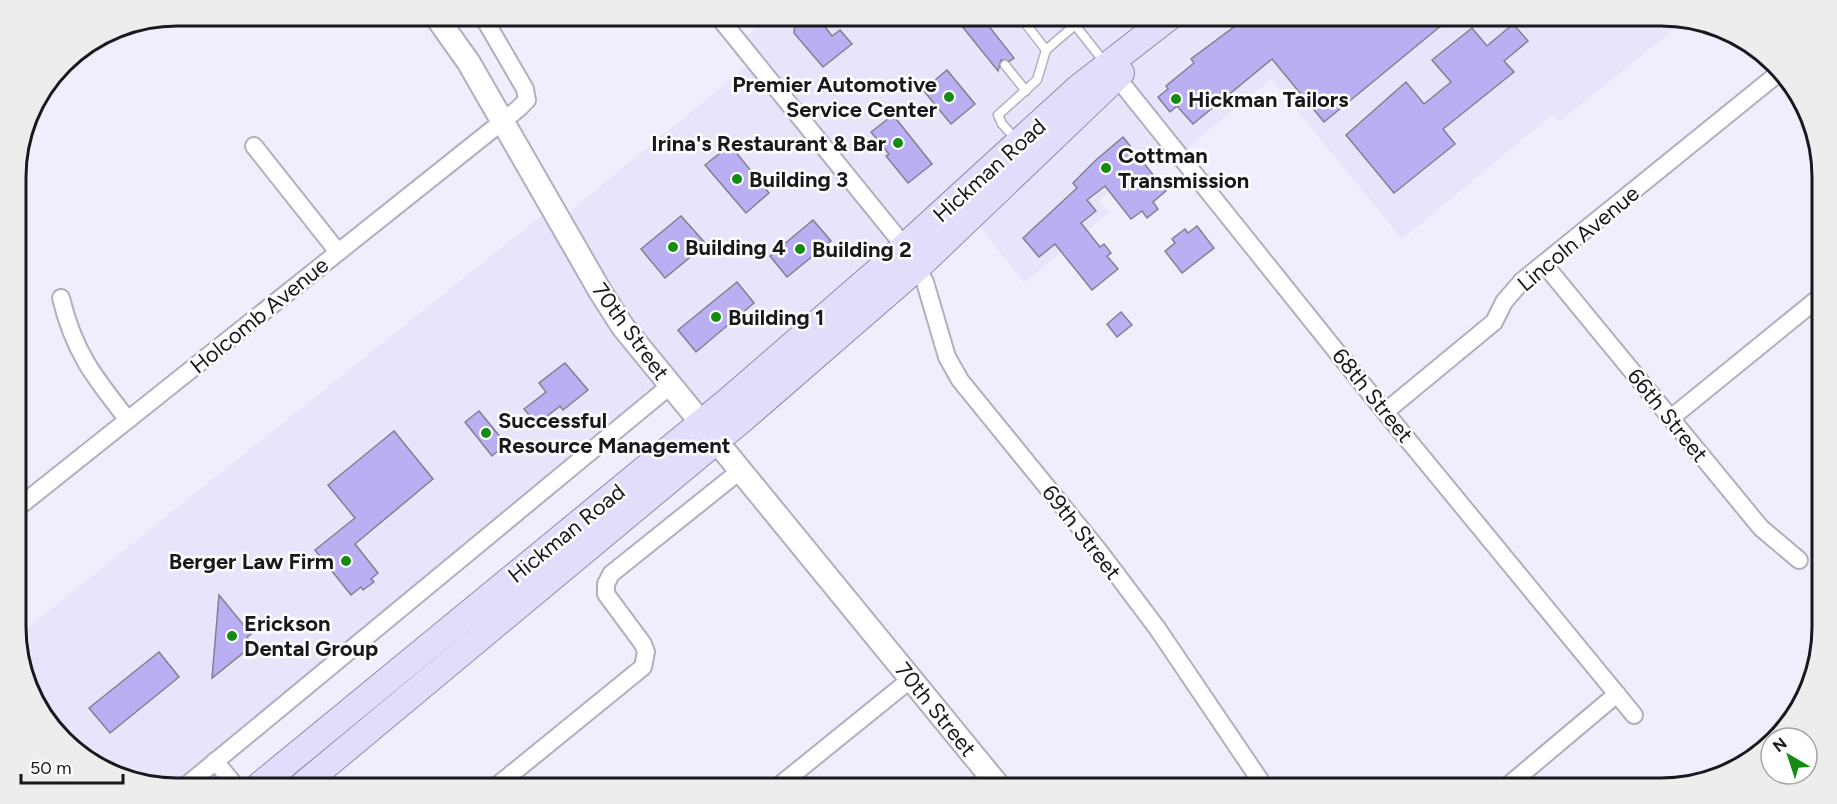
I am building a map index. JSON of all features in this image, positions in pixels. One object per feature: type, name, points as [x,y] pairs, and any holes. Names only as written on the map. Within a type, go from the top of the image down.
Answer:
[{"type":"main road","name":"Hickman Road","points":[[311,778],[911,257],[1160,26]]},
{"type":"main road","name":"Hickman Road","points":[[911,257],[1019,143],[1078,88],[1112,71],[1167,26]]},
{"type":"main road","name":"Hickman Road","points":[[269,778],[709,431]]},
{"type":"street","name":"70th Street","points":[[443,26],[469,63],[623,327],[992,778]]},
{"type":"street","name":"Holcomb Avenue","points":[[26,501],[527,100],[525,89],[488,26]]},
{"type":"street","name":"69th Street","points":[[726,26],[911,257],[925,282],[947,357],[960,380],[1099,551],[1156,628],[1258,778]]},
{"type":"street","name":"68th Street","points":[[1112,71],[1385,412],[1634,715]]},
{"type":"street","name":"Lincoln Avenue","points":[[1385,412],[1494,322],[1504,302],[1522,281],[1774,77]]},
{"type":"street","points":[[254,146],[338,252]]},
{"type":"street","name":"66th Street","points":[[1544,264],[1761,528],[1799,560]]},
{"type":"street","points":[[61,298],[76,346],[94,377],[128,420]]},
{"type":"street","points":[[1671,418],[1812,303]]},
{"type":"street","points":[[195,778],[671,385]]},
{"type":"street","points":[[507,778],[638,672],[646,659],[643,644],[606,594],[606,584],[611,573],[741,470]]},
{"type":"street","points":[[789,778],[911,679]]},
{"type":"street","points":[[1517,778],[1617,694]]},
{"type":"street","points":[[215,761],[229,778]]},
{"type":"lane","points":[[1027,26],[1046,50]]},
{"type":"lane","points":[[1019,143],[1002,124],[998,114],[1037,80],[1046,50],[1074,26]]},
{"type":"lane","points":[[1076,26],[1112,71]]},
{"type":"lane","points":[[1005,65],[1026,91]]},
{"type":"shaded area","points":[[759,26],[1159,26],[701,422],[672,385],[190,778],[147,776],[118,767],[84,747],[70,734],[57,720],[37,686],[27,648],[26,629],[551,208],[559,220],[736,75],[753,60],[739,42]]},
{"type":"shaded area","points":[[1169,26],[1678,27],[1559,122],[1552,115],[1402,239],[1271,79],[1179,155],[1169,143],[1109,192],[1099,201],[1109,213],[1024,283],[971,215]]},
{"type":"building","points":[[795,26],[824,26],[832,36],[840,30],[852,44],[823,67],[794,33]]},
{"type":"building","points":[[962,26],[989,26],[1014,58],[1010,61],[1001,60],[998,71]]},
{"type":"building","points":[[1235,26],[1441,26],[1324,122],[1272,59],[1193,124],[1177,106],[1170,112],[1158,97],[1168,89],[1166,86],[1194,63],[1191,59]]},
{"type":"building","points":[[1511,26],[1515,26],[1528,41],[1504,61],[1514,72],[1443,129],[1455,144],[1394,193],[1346,135],[1406,82],[1424,104],[1451,82],[1432,60],[1472,28],[1487,46]]},
{"type":"building","name":"Premier Automotive Service Center","points":[[947,70],[975,104],[951,124],[923,90]]},
{"type":"building","name":"Irina's Restaurant & Bar","points":[[893,115],[932,164],[908,183],[886,156],[889,154],[871,132]]},
{"type":"building","points":[[1123,137],[1166,191],[1153,202],[1158,209],[1147,218],[1142,211],[1131,219],[1105,186],[1087,200],[1096,211],[1081,223],[1100,247],[1104,244],[1111,253],[1107,256],[1118,269],[1092,290],[1055,244],[1039,257],[1023,238],[1077,188],[1073,183]]},
{"type":"building","name":"Building 3","points":[[730,145],[769,193],[746,213],[705,165]]},
{"type":"building","name":"Building 4","points":[[681,216],[706,244],[665,278],[641,249]]},
{"type":"building","name":"Building 2","points":[[813,220],[831,241],[787,277],[770,256]]},
{"type":"building","points":[[1197,226],[1214,248],[1182,273],[1165,251],[1175,243],[1172,239],[1185,229],[1188,233]]},
{"type":"building","name":"Building 1","points":[[737,282],[754,303],[696,352],[678,330]]},
{"type":"building","points":[[1121,312],[1132,325],[1117,337],[1107,324]]},
{"type":"building","points":[[565,363],[588,390],[563,410],[560,406],[537,424],[524,409],[546,392],[539,383]]},
{"type":"building","name":"Successful Resource Management","points":[[479,411],[506,444],[492,456],[465,422]]},
{"type":"building","points":[[394,431],[433,479],[355,544],[378,573],[371,579],[374,582],[363,590],[361,587],[351,595],[315,550],[355,518],[328,485]]},
{"type":"building","name":"Erickson Dental Group","points":[[219,595],[251,634],[247,637],[253,645],[212,678]]},
{"type":"building","points":[[159,652],[179,677],[110,733],[89,708]]},
{"type":"place","name":"Premier Automotive Service Center","points":[[949,97]]},
{"type":"place","name":"Hickman Tailors","points":[[1176,99]]},
{"type":"place","name":"Irina's Restaurant & Bar","points":[[898,143]]},
{"type":"place","name":"Cottman Transmission","points":[[1106,168]]},
{"type":"place","name":"Building 3","points":[[737,179]]},
{"type":"place","name":"Building 4","points":[[673,247]]},
{"type":"place","name":"Building 2","points":[[800,249]]},
{"type":"place","name":"Building 1","points":[[716,317]]},
{"type":"place","name":"Successful Resource Management","points":[[486,433]]},
{"type":"place","name":"Berger Law Firm","points":[[346,561]]},
{"type":"place","name":"Erickson Dental Group","points":[[232,636]]}]
